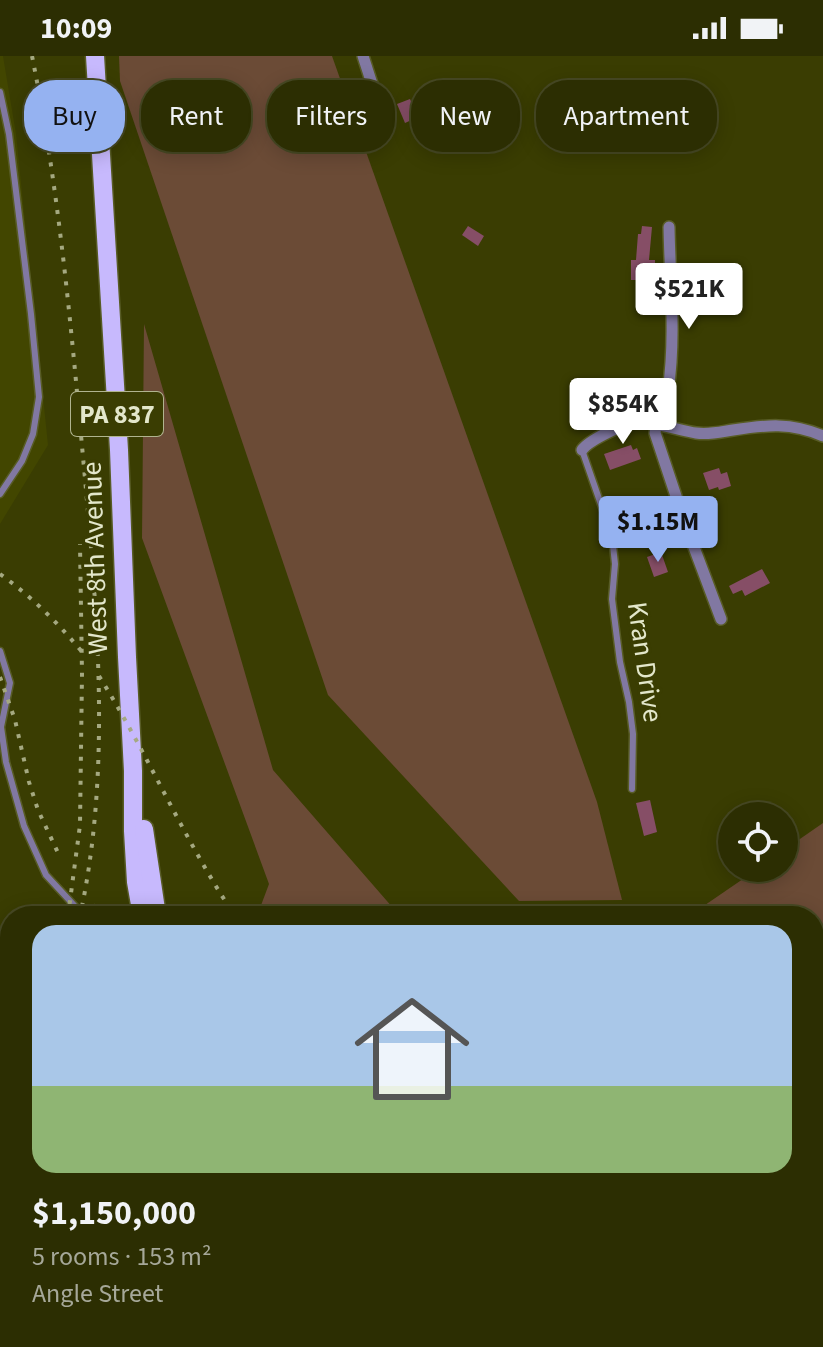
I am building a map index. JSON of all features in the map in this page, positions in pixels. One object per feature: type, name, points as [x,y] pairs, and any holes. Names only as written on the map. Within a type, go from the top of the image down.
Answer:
[{"type":"main road","name":"West 8th Avenue","points":[[95,56],[119,450],[133,771],[144,880]]},
{"type":"main road","name":"PA 837","points":[[143,906],[144,880]]},
{"type":"main road","name":"PA 837","points":[[144,880],[153,906]]},
{"type":"street","points":[[363,56],[371,80]]},
{"type":"street","points":[[669,227],[672,342],[668,395],[655,424],[655,433],[721,619]]},
{"type":"street","points":[[582,450],[594,439],[637,421],[698,434],[779,425],[805,428],[823,436]]},
{"type":"lane","points":[[0,92],[9,134],[39,397],[33,434],[22,461],[0,494]]},
{"type":"lane","name":"Kran Drive","points":[[582,450],[612,536],[615,564],[612,599],[633,734],[632,789]]},
{"type":"lane","points":[[0,651],[10,683],[1,727],[6,762],[24,826],[46,875],[75,906]]},
{"type":"shaded area","points":[[0,56],[3,56],[16,134],[48,445],[0,524]]},
{"type":"shaded area","points":[[119,56],[332,56],[341,80],[267,80],[267,152],[366,152],[597,802],[622,900],[519,901],[328,695],[144,152],[251,152],[251,80],[141,80],[141,143],[125,96],[125,80],[120,80]]},
{"type":"shaded area","points":[[144,324],[273,770],[391,906],[261,906],[269,884],[142,538]]},
{"type":"shaded area","points":[[823,823],[823,906],[704,906],[739,882],[798,882],[798,840]]},
{"type":"building","points":[[410,99],[411,120],[405,123],[397,104]]},
{"type":"building","points":[[468,226],[484,236],[478,246],[462,235]]},
{"type":"building","points":[[642,226],[652,227],[649,260],[655,260],[655,266],[658,266],[658,280],[631,280],[631,260],[636,260],[638,234],[641,234]]},
{"type":"building","points":[[631,445],[633,450],[637,448],[641,459],[610,470],[604,454]]},
{"type":"building","points":[[719,468],[721,474],[727,472],[731,486],[709,490],[703,473]]},
{"type":"building","points":[[654,504],[658,514],[633,524],[631,510]]},
{"type":"building","points":[[661,552],[668,572],[654,577],[647,557]]},
{"type":"building","points":[[762,569],[770,583],[745,596],[742,590],[733,594],[729,586]]},
{"type":"building","points":[[650,800],[657,832],[644,836],[636,803]]},
{"type":"railway","points":[[32,56],[62,250],[96,622],[99,741],[90,858],[82,906]]},
{"type":"railway","points":[[69,906],[80,825],[80,544]]},
{"type":"railway","points":[[0,574],[44,611],[83,653]]},
{"type":"railway","points":[[99,676],[229,906]]},
{"type":"railway","points":[[0,677],[15,720],[38,810],[59,855]]}]
